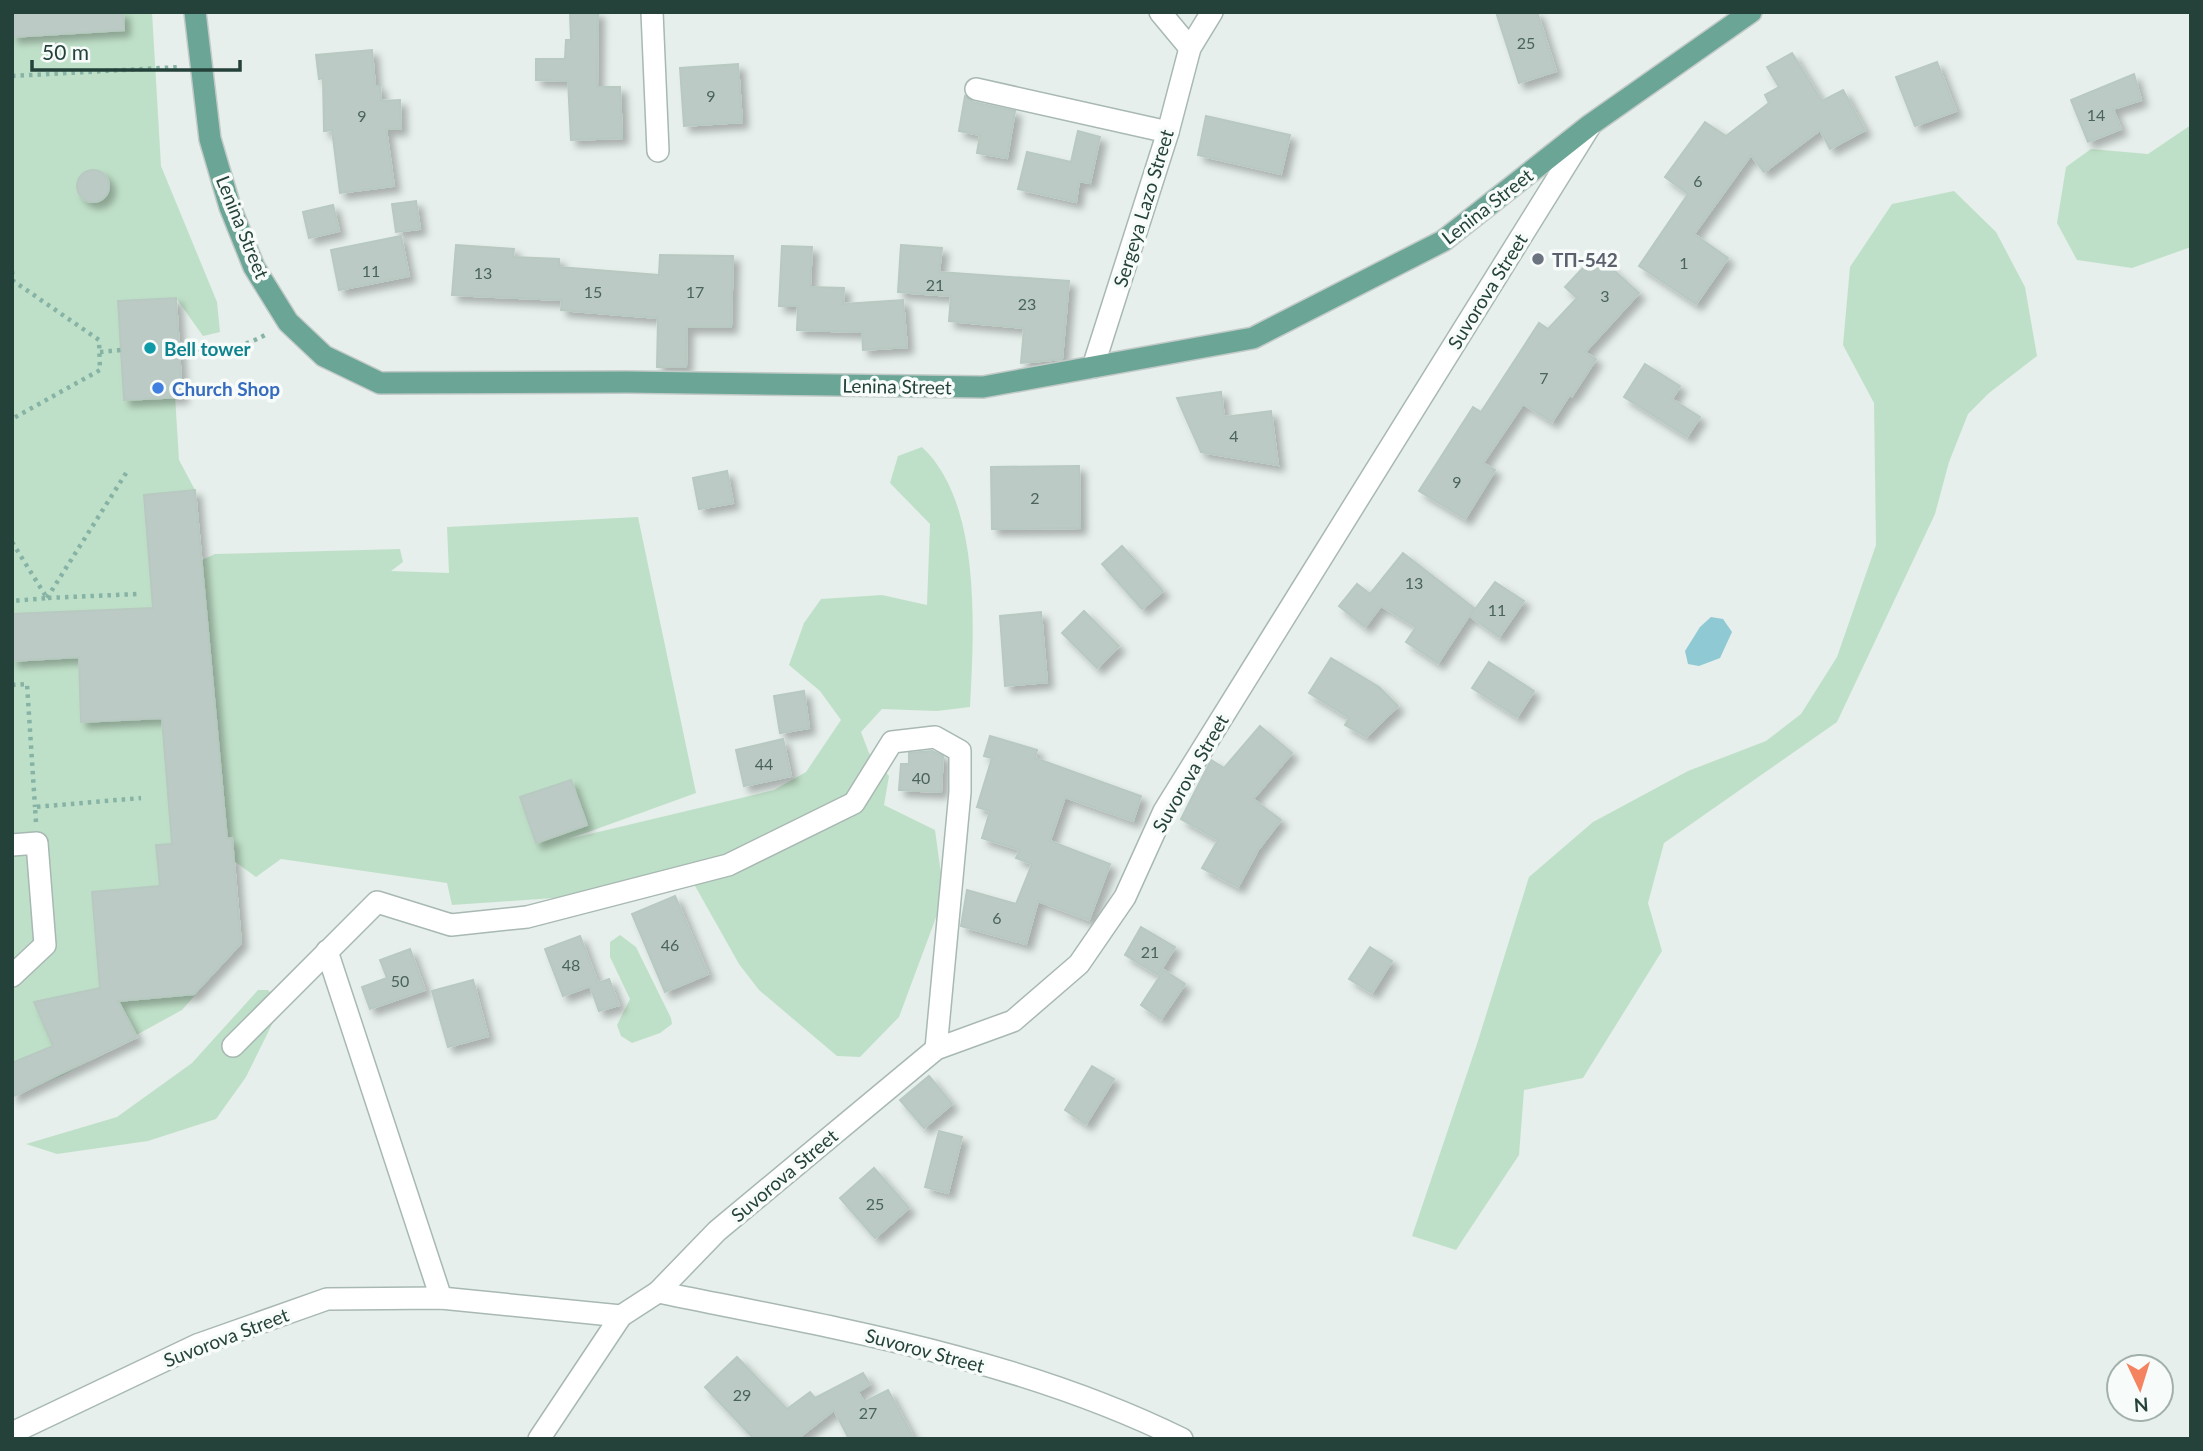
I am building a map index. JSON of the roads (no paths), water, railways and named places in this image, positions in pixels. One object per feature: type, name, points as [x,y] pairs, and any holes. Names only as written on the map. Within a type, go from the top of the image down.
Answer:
[{"type":"main road","name":"Lenina Street","points":[[195,12],[210,139],[230,206],[254,267],[288,322],[324,356],[380,383],[627,382],[983,387],[1253,338],[1443,241],[1590,125],[1751,12]]},
{"type":"street","points":[[652,12],[658,151]]},
{"type":"street","points":[[1160,12],[1190,48]]},
{"type":"street","name":"Sergeya Lazo Street","points":[[1093,367],[1168,132],[1190,48],[1212,12]]},
{"type":"street","points":[[976,89],[1168,132]]},
{"type":"street","name":"Suvorova Street","points":[[539,1439],[621,1316],[658,1292],[717,1231],[936,1049],[1013,1021],[1079,964],[1125,897],[1164,811],[1590,125]]},
{"type":"street","points":[[233,1046],[377,902],[451,925],[527,917],[728,865],[854,803],[892,741],[935,737],[960,751],[961,792],[936,1049]]},
{"type":"street","points":[[12,845],[37,843],[45,945],[12,976]]},
{"type":"street","points":[[327,951],[441,1298]]},
{"type":"street","name":"Suvorov Street","points":[[658,1292],[908,1342],[1121,1409],[1182,1439]]},
{"type":"street","name":"Suvorova Street","points":[[12,1433],[197,1345],[327,1298],[441,1298],[621,1316]]},
{"type":"water","points":[[1711,617],[1723,619],[1732,632],[1720,658],[1699,666],[1688,664],[1685,651],[1700,627]]},
{"type":"place","name":"ТП-542","points":[[1538,259]]},
{"type":"place","name":"Bell tower","points":[[150,348]]},
{"type":"place","name":"Church Shop","points":[[158,388]]}]
